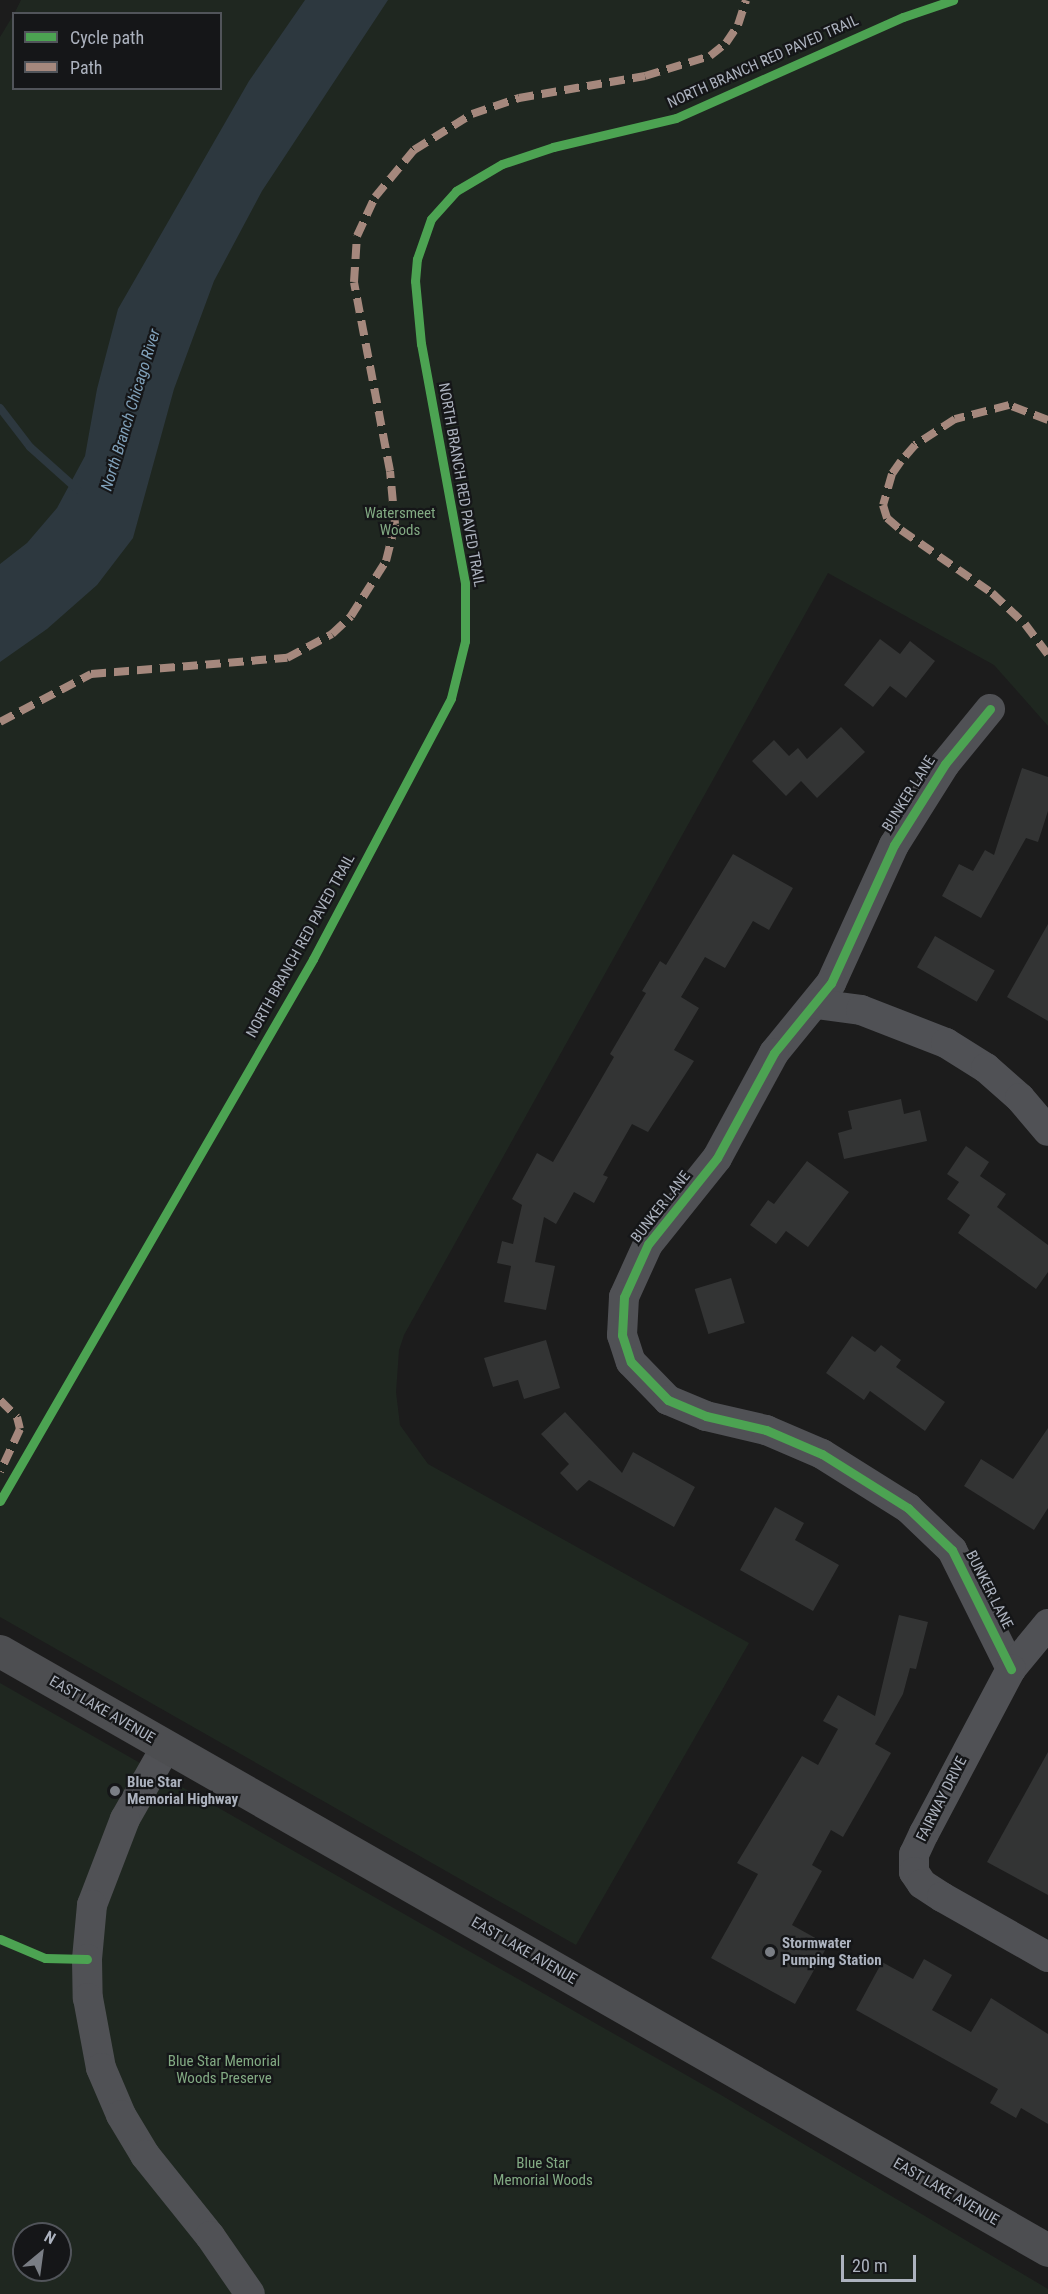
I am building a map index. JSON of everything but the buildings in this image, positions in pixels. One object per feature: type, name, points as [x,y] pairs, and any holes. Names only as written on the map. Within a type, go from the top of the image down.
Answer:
[{"type":"main road","name":"EAST LAKE AVENUE","points":[[0,1651],[1048,2250]]},
{"type":"street","name":"BUNKER LANE","points":[[990,709],[945,764],[894,845],[845,960],[816,1004],[774,1053],[717,1158],[648,1244],[624,1297],[622,1335],[631,1362],[668,1400],[706,1416],[766,1430],[822,1454],[908,1508],[952,1550],[1011,1669]]},
{"type":"street","points":[[816,1004],[861,1010],[946,1043],[986,1068],[1020,1098],[1048,1131]]},
{"type":"street","name":"FAIRWAY DRIVE","points":[[1048,1624],[1011,1669],[919,1843],[914,1872],[922,1884],[942,1897],[1048,1957]]},
{"type":"street","points":[[166,1747],[125,1819],[92,1905],[87,1959],[88,1998],[101,2068],[121,2115],[145,2155],[210,2236],[250,2294]]},
{"type":"green space","name":"Watersmeet Woods","points":[[21,0],[1048,0],[1048,726],[994,665],[828,573],[404,1335],[399,1350],[396,1392],[400,1425],[428,1464],[749,1643],[576,1945],[0,1617],[0,37],[12,17],[12,90],[222,90],[222,12],[15,12]]},
{"type":"green space","name":"Blue Star Memorial Woods Preserve","points":[[0,1683],[721,2095],[1048,2289],[1048,2294],[0,2294]]},
{"type":"water","name":"North Branch Chicago River","points":[[305,0],[388,0],[262,191],[214,281],[174,389],[133,538],[97,585],[47,629],[0,662],[0,564],[27,543],[57,508],[85,456],[97,389],[118,309],[249,81]]},
{"type":"waterway","points":[[0,408],[30,447],[77,489]]},
{"type":"marked path","points":[[0,722],[91,674],[287,658],[332,634],[351,616],[386,561],[395,524],[390,471],[354,282],[357,236],[375,197],[414,150],[472,114],[519,98],[645,76],[710,56],[726,43],[738,25],[746,0]]},
{"type":"marked path","points":[[1048,420],[1009,405],[955,419],[915,445],[901,461],[892,474],[883,505],[887,518],[901,530],[992,593],[1025,624],[1048,654]]},
{"type":"marked path","points":[[0,1400],[17,1417],[20,1429],[0,1472]]},
{"type":"cycle path","name":"NORTH BRANCH RED PAVED TRAIL","points":[[0,1501],[313,959],[451,698],[465,641],[465,583],[421,344],[415,281],[417,259],[431,219],[456,191],[502,164],[553,147],[676,118],[903,17],[953,0]]},
{"type":"cycle path","points":[[990,709],[945,764],[894,845],[831,983],[774,1053],[717,1158],[648,1244],[624,1297],[622,1335],[631,1362],[668,1400],[706,1416],[766,1430],[822,1454],[908,1508],[952,1550],[1011,1669]]},
{"type":"cycle path","points":[[0,1939],[45,1958],[87,1959]]},
{"type":"place","name":"Blue Star Memorial Highway","points":[[115,1791]]},
{"type":"place","name":"Stormwater Pumping Station","points":[[770,1952]]},
{"type":"park label","name":"Blue Star Memorial Woods","points":[[543,2172]]}]
